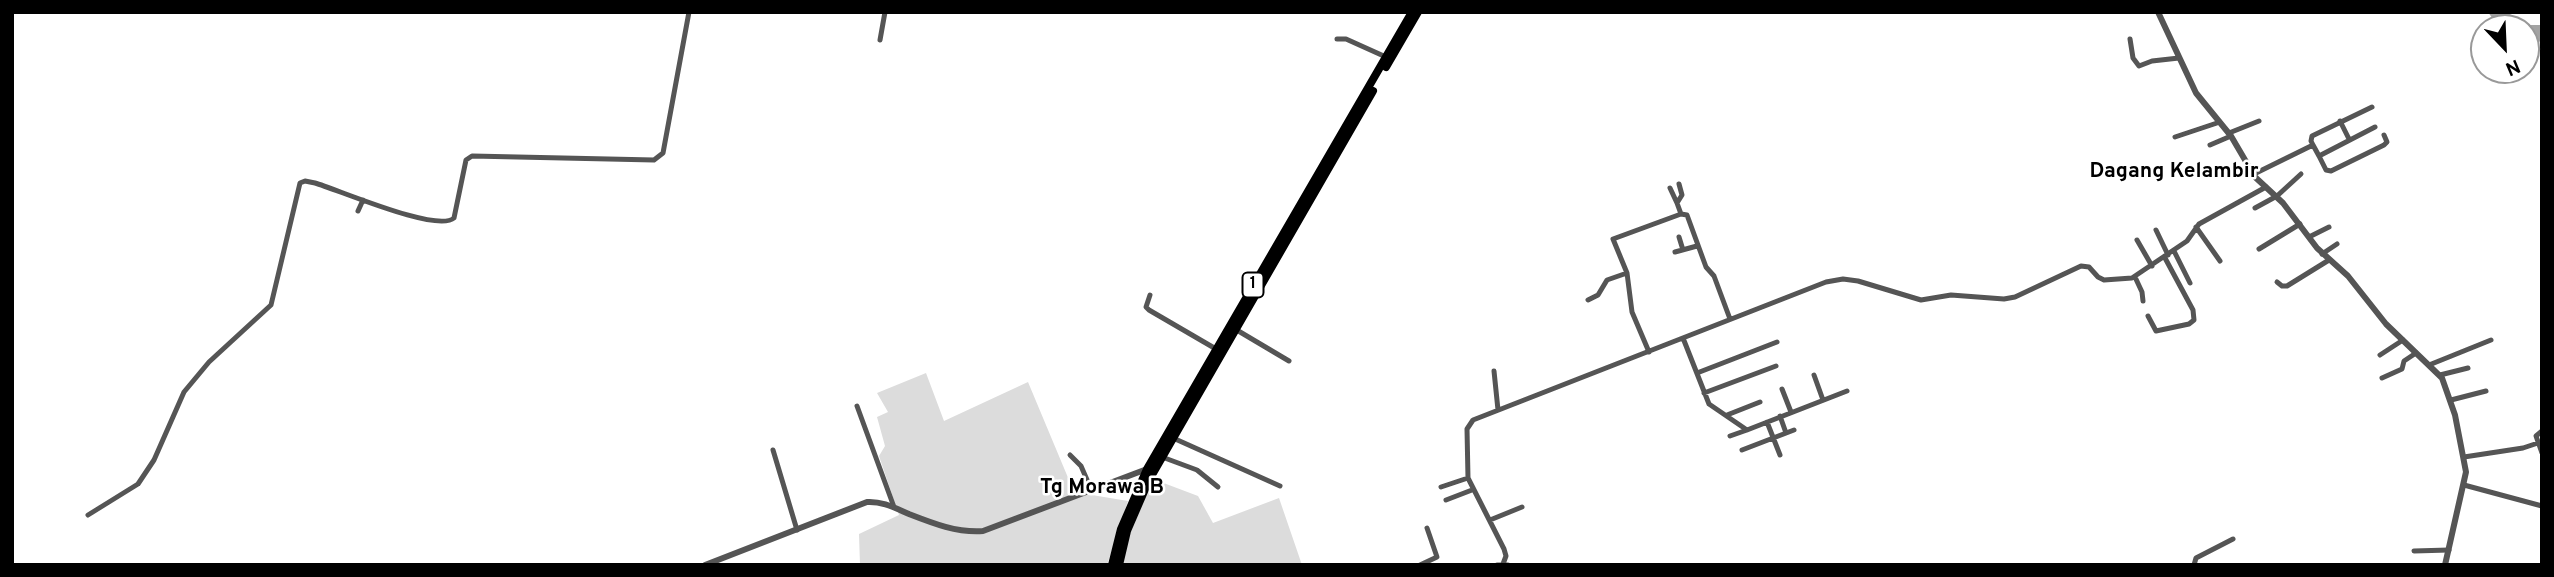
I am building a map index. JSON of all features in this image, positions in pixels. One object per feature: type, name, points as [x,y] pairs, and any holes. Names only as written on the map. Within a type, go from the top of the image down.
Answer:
[{"type":"highway","name":"1","points":[[1112,565],[1121,529],[1147,469],[1412,12]]},
{"type":"highway","name":"1","points":[[1119,565],[1133,515],[1162,457],[1418,12]]},
{"type":"street","points":[[88,515],[138,484],[154,460],[184,392],[217,355],[271,305],[300,183],[315,183],[404,215],[444,223],[454,218],[466,160],[472,156],[649,161],[658,159],[663,153],[689,12]]},
{"type":"street","points":[[880,40],[885,12]]},
{"type":"street","points":[[2158,12],[2196,93],[2230,135],[2253,174],[2277,196],[2322,254],[2348,276],[2381,319],[2440,375],[2451,400],[2464,457],[2464,485],[2445,565]]},
{"type":"street","points":[[1337,38],[1346,39],[1386,57]]},
{"type":"street","points":[[2130,39],[2133,58],[2139,66],[2152,61],[2179,58]]},
{"type":"street","points":[[2372,107],[2312,136],[2313,145],[2326,170],[2331,171],[2384,145],[2387,142],[2384,135]]},
{"type":"street","points":[[2210,145],[2259,121]]},
{"type":"street","points":[[2340,121],[2349,139]]},
{"type":"street","points":[[2175,136],[2221,123]]},
{"type":"street","points":[[2319,156],[2375,127]]},
{"type":"street","points":[[2253,174],[2313,145]]},
{"type":"street","points":[[2255,208],[2277,196],[2301,174]]},
{"type":"street","points":[[1677,203],[1682,195],[1679,184]]},
{"type":"street","points":[[1503,564],[1505,552],[1468,478],[1468,424],[1811,286],[1843,279],[1921,300],[1951,295],[2007,299],[2081,267],[2089,267],[2098,278],[2104,280],[2127,280],[2187,241],[2196,226],[2266,187]]},
{"type":"street","points":[[1670,188],[1681,214]]},
{"type":"street","points":[[358,211],[363,200]]},
{"type":"street","points":[[1649,352],[1630,307],[1627,273],[1613,239],[1681,214],[1688,216],[1697,246],[1706,267],[1714,276],[1730,319]]},
{"type":"street","points":[[2259,249],[2300,224]]},
{"type":"street","points":[[2196,226],[2220,261]]},
{"type":"street","points":[[2309,237],[2329,227]]},
{"type":"street","points":[[2148,316],[2156,331],[2189,324],[2194,320],[2193,310],[2156,230]]},
{"type":"street","points":[[1679,237],[1683,250]]},
{"type":"street","points":[[2137,240],[2151,266]]},
{"type":"street","points":[[2322,254],[2337,244]]},
{"type":"street","points":[[1675,252],[1697,246]]},
{"type":"street","points":[[2169,255],[2190,283]]},
{"type":"street","points":[[2277,282],[2287,286],[2329,260]]},
{"type":"street","points":[[1588,300],[1598,295],[1605,281],[1627,273]]},
{"type":"street","points":[[2135,277],[2143,301]]},
{"type":"street","points":[[1150,295],[1146,307],[1149,310],[1216,349]]},
{"type":"street","points":[[1235,328],[1289,361]]},
{"type":"street","points":[[1683,338],[1709,404],[1747,430]]},
{"type":"street","points":[[2380,355],[2403,340]]},
{"type":"street","points":[[2429,365],[2491,340]]},
{"type":"street","points":[[1697,373],[1777,342]]},
{"type":"street","points":[[2382,379],[2402,369],[2403,361],[2416,353]]},
{"type":"street","points":[[1704,393],[1776,366]]},
{"type":"street","points":[[2440,375],[2468,368]]},
{"type":"street","points":[[1494,371],[1498,410]]},
{"type":"street","points":[[1814,375],[1823,400]]},
{"type":"street","points":[[1782,389],[1791,412]]},
{"type":"street","points":[[1730,436],[1847,391]]},
{"type":"street","points":[[2451,400],[2486,391]]},
{"type":"street","points":[[1727,415],[1760,402]]},
{"type":"street","points":[[857,406],[894,507]]},
{"type":"street","points":[[1780,416],[1786,433]]},
{"type":"street","points":[[1767,422],[1780,455]]},
{"type":"street","points":[[1742,450],[1794,430]]},
{"type":"street","points":[[2542,431],[2536,436],[2542,453]]},
{"type":"street","points":[[1173,438],[1280,486]]},
{"type":"street","points":[[2464,457],[2523,448],[2538,443]]},
{"type":"street","points":[[773,450],[797,530]]},
{"type":"street","points":[[1070,455],[1081,466],[1091,489]]},
{"type":"street","points":[[1162,457],[1197,470],[1218,487]]},
{"type":"street","points":[[709,564],[867,502],[894,507],[937,525],[959,530],[983,531],[1147,469]]},
{"type":"street","points":[[1441,487],[1468,478]]},
{"type":"street","points":[[2464,485],[2542,506]]},
{"type":"street","points":[[1446,500],[1472,490]]},
{"type":"street","points":[[1490,520],[1522,507]]},
{"type":"street","points":[[1420,565],[1437,557],[1427,528]]},
{"type":"street","points":[[2194,565],[2196,558],[2233,539]]},
{"type":"street","points":[[2414,551],[2449,550]]},
{"type":"shaded area","points":[[2488,12],[2510,14],[2490,14]]},
{"type":"shaded area","points":[[2540,25],[2542,25],[2540,42]]},
{"type":"shaded area","points":[[926,373],[944,421],[1028,382],[1074,492],[1128,501],[1107,565],[860,565],[859,534],[899,515],[879,456],[885,446],[877,417],[888,412],[877,393]]},
{"type":"shaded area","points":[[1153,479],[1198,496],[1213,523],[1279,498],[1302,565],[1121,565],[1127,541]]},
{"type":"district","name":"Dagang Kelambir","points":[[2174,173]]},
{"type":"district","name":"Tg Morawa B","points":[[1102,489]]}]
